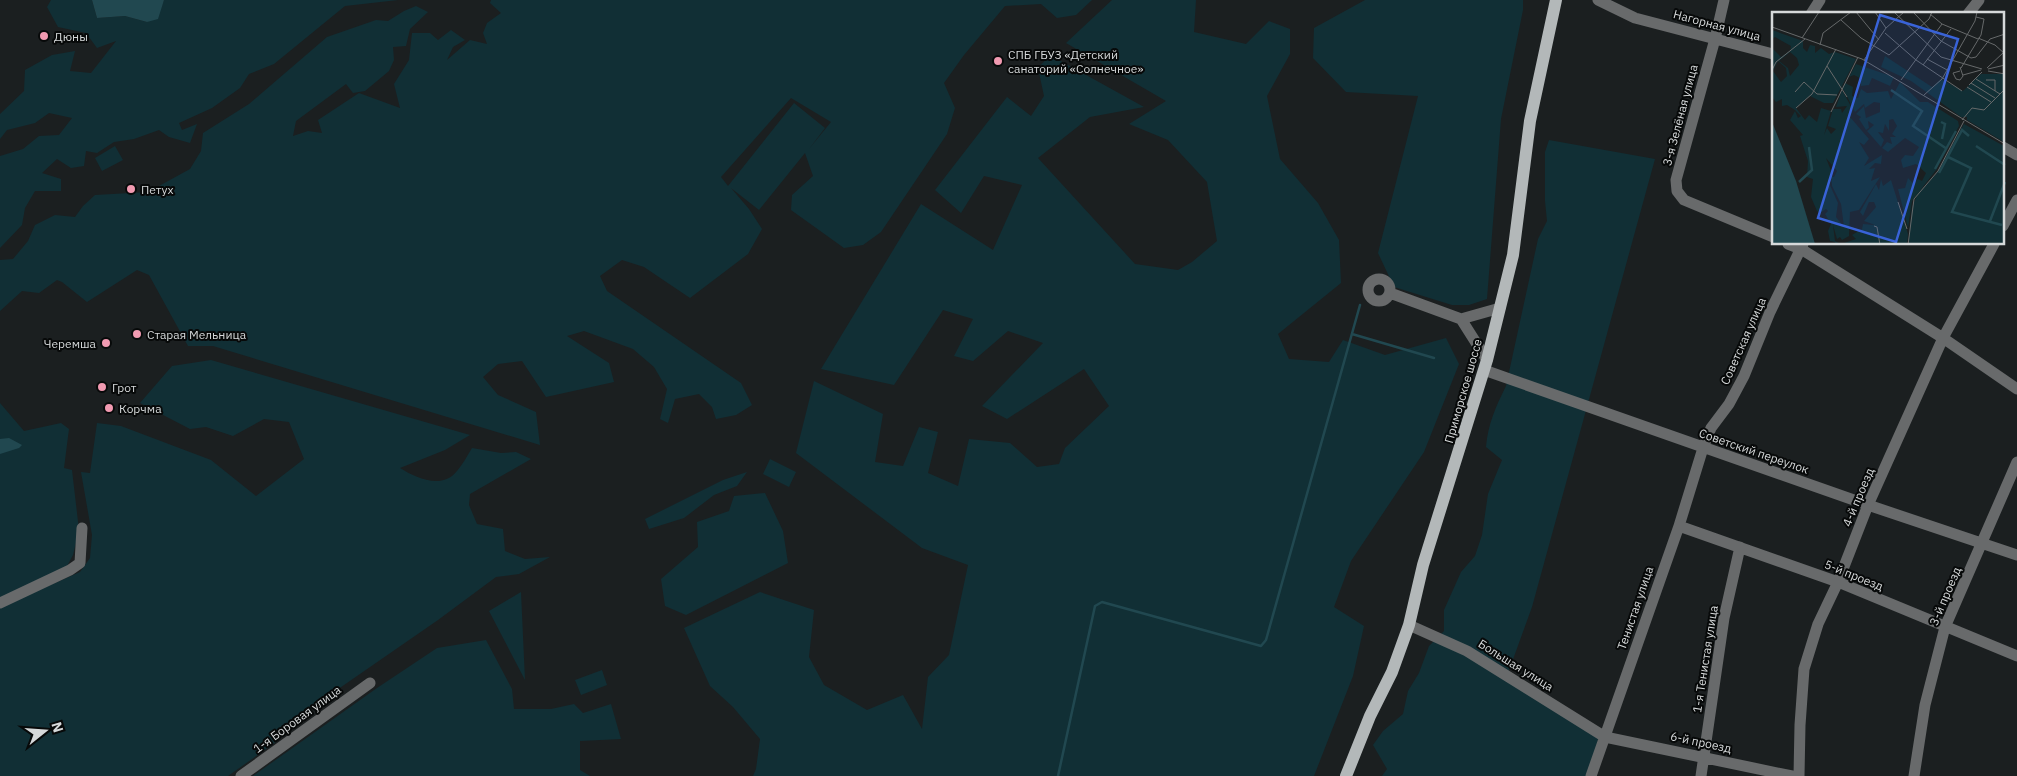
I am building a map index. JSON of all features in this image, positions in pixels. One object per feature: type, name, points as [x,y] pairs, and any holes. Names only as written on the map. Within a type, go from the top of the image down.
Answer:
[{"type":"main road","name":"Приморское шоссе","points":[[1346,776],[1370,716],[1392,672],[1409,625],[1423,565],[1485,365],[1513,255],[1530,121],[1556,0]]},
{"type":"street","name":"Нагорная улица","points":[[1598,0],[1635,18],[1772,54]]},
{"type":"street","name":"3-я Зелёная улица","points":[[1724,0],[1676,180],[1677,192],[1684,200],[1772,237]]},
{"type":"street","points":[[1812,12],[1820,0]]},
{"type":"street","points":[[1970,12],[1979,0]]},
{"type":"street","points":[[2004,148],[2017,155]]},
{"type":"street","points":[[2004,224],[2017,200]]},
{"type":"street","name":"4-й проезд","points":[[1800,776],[1800,725],[1804,669],[1818,624],[1838,582],[1868,505],[1943,338],[1993,245]]},
{"type":"street","points":[[1802,246],[2017,389]]},
{"type":"street","name":"Советская улица","points":[[1703,448],[1711,428],[1729,404],[1744,376],[1770,312],[1802,246]]},
{"type":"street","points":[[1390,293],[1461,319],[1500,308]]},
{"type":"street","points":[[1461,319],[1485,365]]},
{"type":"street","name":"Советский переулок","points":[[1485,365],[1703,448],[2017,555]]},
{"type":"street","name":"Тенистая улица","points":[[1591,776],[1679,526],[1703,448]]},
{"type":"street","name":"3-й проезд","points":[[1914,776],[1925,705],[1945,627],[2017,462]]},
{"type":"street","name":"5-й проезд","points":[[1679,526],[1838,582],[2017,656]]},
{"type":"street","points":[[0,603],[70,570],[80,563],[82,528]]},
{"type":"street","name":"1-я Тенистая улица","points":[[1701,776],[1724,618],[1740,547]]},
{"type":"street","name":"Большая улица","points":[[1409,625],[1468,652],[1605,737]]},
{"type":"street","name":"1-я Боровая улица","points":[[241,776],[370,684]]},
{"type":"street","name":"6-й проезд","points":[[1605,737],[1792,776]]},
{"type":"shaded area","points":[[51,0],[92,0],[97,18],[125,16],[147,22],[161,7],[164,0],[398,0],[345,6],[274,64],[249,74],[240,88],[212,108],[179,123],[182,130],[197,124],[190,143],[169,137],[159,130],[134,139],[114,142],[97,153],[86,151],[84,166],[71,168],[57,159],[42,173],[61,179],[61,191],[35,191],[25,208],[22,225],[0,248],[0,156],[23,149],[39,136],[59,135],[72,118],[49,113],[35,123],[7,130],[0,139],[0,114],[24,91],[25,70],[52,55],[75,51],[70,71],[91,73],[116,41],[97,48],[86,33],[58,27],[47,7]]},
{"type":"shaded area","points":[[92,0],[164,0],[158,19],[147,22],[125,16],[97,18]]},
{"type":"shaded area","points":[[491,0],[1092,0],[1076,15],[1057,18],[1041,4],[1005,6],[964,55],[944,83],[955,108],[947,134],[881,232],[863,245],[844,248],[791,210],[792,195],[813,176],[805,153],[759,210],[731,188],[749,209],[762,229],[748,254],[690,298],[644,267],[622,260],[600,276],[607,291],[741,383],[752,405],[736,415],[716,419],[712,407],[699,394],[675,399],[668,423],[660,419],[667,389],[654,367],[633,349],[584,331],[567,336],[609,363],[614,382],[546,397],[522,361],[498,364],[483,377],[498,395],[536,412],[540,445],[213,346],[188,346],[149,275],[137,270],[87,302],[57,280],[39,293],[22,291],[0,311],[0,260],[13,259],[28,241],[35,225],[55,215],[75,217],[95,195],[148,192],[190,169],[201,151],[203,133],[249,104],[327,37],[376,20],[388,21],[416,6],[428,12],[410,29],[406,46],[393,47],[394,60],[389,71],[365,91],[353,93],[346,84],[296,121],[293,136],[308,131],[322,133],[318,120],[359,93],[400,108],[394,84],[409,60],[412,33],[430,33],[438,40],[451,30],[465,40],[453,47],[447,60],[470,40],[487,44],[483,33],[487,23],[501,13],[490,3]],"holes":[[[791,98],[831,122],[809,149],[825,128],[794,103],[728,186],[721,177]]]},
{"type":"shaded area","points":[[1112,0],[1196,0],[1194,32],[1246,44],[1269,21],[1290,29],[1290,54],[1267,96],[1280,159],[1318,203],[1339,240],[1341,283],[1278,334],[1289,359],[1329,362],[1343,340],[1385,355],[1446,338],[1459,364],[1424,452],[1351,561],[1334,607],[1364,626],[1353,676],[1314,776],[753,776],[756,769],[760,739],[733,707],[710,686],[684,628],[760,592],[814,610],[809,657],[824,685],[867,710],[903,695],[922,729],[928,677],[949,655],[968,565],[922,548],[796,453],[814,381],[883,414],[875,462],[903,466],[919,427],[938,432],[928,473],[958,486],[969,439],[1010,443],[1037,467],[1059,464],[1065,448],[1109,406],[1084,369],[1007,419],[982,406],[1043,343],[1008,331],[973,361],[954,356],[973,319],[943,310],[894,385],[821,369],[921,204],[993,250],[1022,185],[984,176],[961,213],[935,190],[1007,97],[1031,116],[1044,96],[1038,68],[1050,55],[1144,107],[1090,117],[1038,158],[1135,264],[1178,270],[1192,262],[1217,241],[1207,182],[1168,140],[1129,124],[1166,101],[1066,43]]},
{"type":"shaded area","points":[[1365,0],[1523,0],[1523,10],[1501,119],[1487,299],[1469,305],[1452,305],[1394,287],[1378,253],[1418,96],[1346,92],[1313,58],[1314,28]]},
{"type":"shaded area","points":[[1549,140],[1655,159],[1532,607],[1507,676],[1599,734],[1591,776],[1382,776],[1387,769],[1373,745],[1383,731],[1403,714],[1408,691],[1419,673],[1429,646],[1444,631],[1444,610],[1461,572],[1475,556],[1482,535],[1488,494],[1502,460],[1486,447],[1487,439],[1493,415],[1506,386],[1538,239],[1547,221],[1545,152]]},
{"type":"shaded area","points":[[115,146],[123,160],[102,171],[95,158]]},
{"type":"shaded area","points":[[211,360],[470,435],[445,450],[400,468],[421,478],[437,481],[451,477],[472,448],[501,453],[516,452],[531,459],[470,494],[469,505],[477,524],[503,529],[505,551],[525,559],[550,557],[519,574],[496,577],[438,620],[292,721],[276,742],[228,776],[0,776],[0,607],[80,572],[90,558],[92,535],[81,472],[90,473],[97,423],[121,426],[211,460],[256,496],[304,459],[289,422],[264,419],[233,436],[206,427],[190,429],[140,403],[172,366]]},
{"type":"shaded area","points":[[0,403],[24,431],[61,423],[69,429],[64,468],[72,470],[79,530],[73,555],[66,568],[0,600]]},
{"type":"shaded area","points":[[9,438],[22,445],[19,448],[0,454],[0,439]]},
{"type":"shaded area","points":[[770,459],[796,472],[789,487],[763,474]]},
{"type":"shaded area","points":[[747,472],[737,486],[714,495],[684,518],[649,529],[645,519],[723,480]]},
{"type":"shaded area","points":[[765,493],[783,531],[788,563],[686,615],[665,606],[661,579],[698,547],[697,522],[729,511],[734,496]]},
{"type":"shaded area","points":[[521,592],[525,680],[489,611]]},
{"type":"shaded area","points":[[486,640],[512,689],[514,709],[551,709],[574,704],[583,713],[611,704],[621,739],[580,741],[580,770],[590,776],[253,776],[437,648]]},
{"type":"shaded area","points":[[602,670],[607,685],[581,695],[575,680]]},
{"type":"waterway","points":[[1058,776],[1095,606],[1102,602],[1261,646],[1266,640],[1360,305]]},
{"type":"waterway","points":[[1352,334],[1434,358]]},
{"type":"place","name":"Дюны","points":[[44,36]]},
{"type":"place","name":"СПБ ГБУЗ «Детский санаторий «Солнечное»","points":[[998,61]]},
{"type":"place","name":"Петух","points":[[131,189]]},
{"type":"place","name":"Старая Мельница","points":[[137,334]]},
{"type":"place","name":"Черемша","points":[[106,343]]},
{"type":"place","name":"Грот","points":[[102,387]]},
{"type":"place","name":"Корчма","points":[[109,408]]}]
